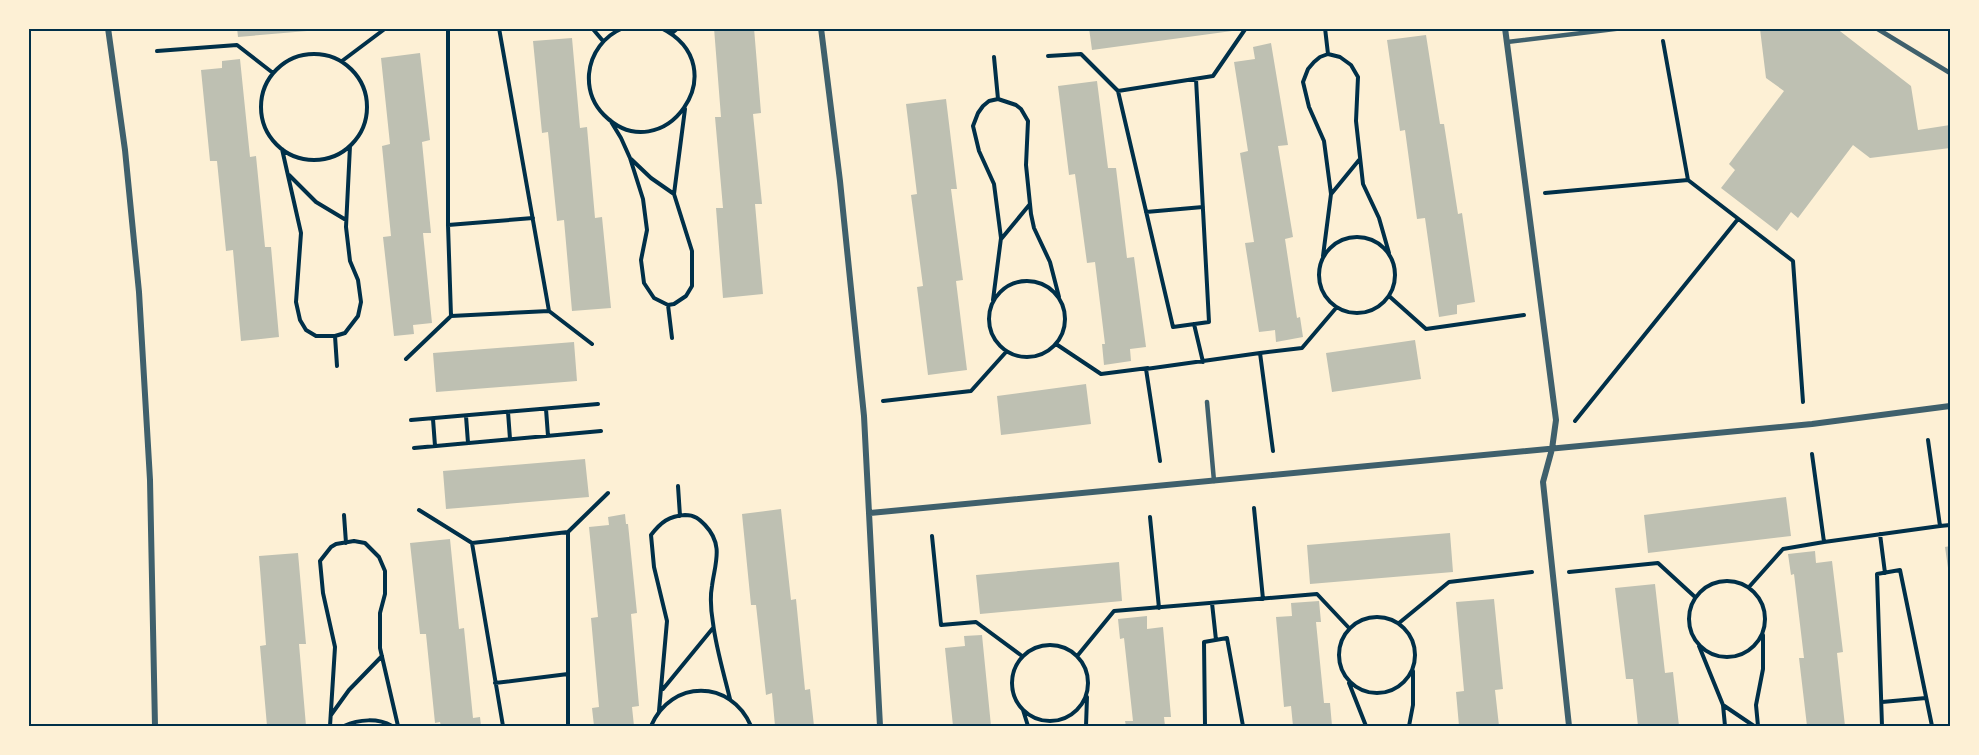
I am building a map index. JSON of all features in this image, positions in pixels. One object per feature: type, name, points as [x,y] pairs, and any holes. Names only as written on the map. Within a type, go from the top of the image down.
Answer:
[{"type":"street","points":[[108,28],[139,292],[150,480],[155,726]]},
{"type":"street","points":[[821,28],[840,181],[862,395],[880,726]]},
{"type":"street","points":[[1505,28],[1556,420],[1552,449],[1543,482],[1569,726]]},
{"type":"street","points":[[870,513],[1812,424],[1950,406]]},
{"type":"lane","points":[[1507,42],[1623,28]]},
{"type":"lane","points":[[1876,28],[1950,73]]},
{"type":"lane","points":[[1207,402],[1214,481]]},
{"type":"path","points":[[342,61],[386,28]]},
{"type":"path","points":[[448,28],[448,225],[451,316]]},
{"type":"path","points":[[499,28],[549,311]]},
{"type":"path","points":[[592,28],[603,41]]},
{"type":"path","points":[[623,28],[603,41],[594,53],[589,82],[592,97],[599,110],[620,127],[632,130],[656,129],[667,125],[685,109],[691,96],[694,68],[690,55],[682,43],[661,28]]},
{"type":"path","points":[[671,34],[678,28]]},
{"type":"path","points":[[1118,91],[1213,76],[1246,28]]},
{"type":"path","points":[[1325,28],[1328,54]]},
{"type":"path","points":[[1663,42],[1688,180],[1793,261],[1803,402]]},
{"type":"path","points":[[158,51],[237,45],[273,73]]},
{"type":"path","points":[[313,53],[328,55],[342,61],[353,70],[366,94],[367,108],[365,122],[359,135],[350,146],[329,158],[317,160],[293,155],[282,149],[270,137],[263,122],[261,105],[264,88],[273,73],[284,63],[297,56],[313,53]]},
{"type":"path","points":[[1048,56],[1081,54],[1118,91],[1173,327],[1209,322],[1196,79]]},
{"type":"path","points":[[1328,54],[1346,61],[1358,77],[1356,121],[1363,184],[1379,218],[1394,263],[1394,285],[1389,296],[1375,310],[1365,313],[1355,314],[1336,308],[1321,290],[1319,279],[1331,194],[1324,141],[1309,107],[1303,82],[1308,69],[1314,62],[1328,54]]},
{"type":"path","points":[[994,57],[998,99]]},
{"type":"path","points":[[998,99],[1009,101],[1021,109],[1028,121],[1026,165],[1034,228],[1050,262],[1066,318],[1064,329],[1056,344],[1036,357],[1025,358],[1006,352],[991,334],[989,323],[989,311],[993,300],[1002,238],[994,184],[979,151],[973,126],[983,106],[989,101],[998,99]]},
{"type":"path","points":[[610,120],[630,158],[643,199],[647,230],[641,260],[644,284],[654,298],[668,305],[686,297],[692,286],[692,251],[674,194],[685,109]]},
{"type":"path","points":[[282,149],[301,233],[296,302],[300,320],[306,330],[316,336],[335,336],[345,333],[358,316],[361,302],[358,280],[350,261],[346,220],[350,146]]},
{"type":"path","points":[[630,158],[651,178],[674,194]]},
{"type":"path","points":[[1331,194],[1359,160]]},
{"type":"path","points":[[289,175],[316,202],[346,220]]},
{"type":"path","points":[[1541,193],[1688,180]]},
{"type":"path","points":[[1002,238],[1030,204]]},
{"type":"path","points":[[1146,213],[1203,207]]},
{"type":"path","points":[[448,225],[533,218]]},
{"type":"path","points":[[1575,422],[1738,219]]},
{"type":"path","points":[[1323,256],[1331,246],[1342,239],[1355,236],[1368,238],[1389,253]]},
{"type":"path","points":[[993,300],[1001,290],[1012,283],[1025,280],[1049,287],[1059,297]]},
{"type":"path","points":[[1389,296],[1426,329],[1525,315]]},
{"type":"path","points":[[668,305],[672,338]]},
{"type":"path","points":[[1260,353],[1302,348],[1336,308]]},
{"type":"path","points":[[406,359],[451,316],[549,311],[592,344]]},
{"type":"path","points":[[1194,324],[1203,362]]},
{"type":"path","points":[[335,336],[337,366]]},
{"type":"path","points":[[1056,344],[1101,374],[1150,368]]},
{"type":"path","points":[[883,401],[971,391],[1006,352]]},
{"type":"path","points":[[411,420],[598,404]]},
{"type":"path","points":[[546,409],[548,436]]},
{"type":"path","points":[[508,412],[510,439]]},
{"type":"path","points":[[466,416],[468,443]]},
{"type":"path","points":[[432,419],[435,446]]},
{"type":"path","points":[[414,448],[601,431]]},
{"type":"path","points":[[1928,440],[1940,526]]},
{"type":"path","points":[[1812,454],[1824,542]]},
{"type":"path","points":[[678,486],[681,516]]},
{"type":"path","points":[[419,510],[472,543],[568,532],[608,493]]},
{"type":"path","points":[[1254,508],[1263,598]]},
{"type":"path","points":[[344,515],[346,543]]},
{"type":"path","points":[[651,726],[659,711],[663,689],[667,621],[654,567],[651,535],[667,518],[696,517],[711,531],[717,546],[717,568],[711,587],[714,628],[730,699]]},
{"type":"path","points":[[1150,517],[1159,608]]},
{"type":"path","points":[[1749,587],[1783,549],[1950,525]]},
{"type":"path","points":[[568,532],[568,726]]},
{"type":"path","points":[[1880,534],[1885,573]]},
{"type":"path","points":[[932,536],[941,625],[976,622],[1022,656]]},
{"type":"path","points":[[330,726],[335,647],[323,593],[320,561],[331,547],[346,543],[365,543],[379,557],[385,572],[385,594],[380,613],[382,656],[398,726]]},
{"type":"path","points":[[472,543],[503,726]]},
{"type":"path","points":[[1566,572],[1658,563],[1695,597]]},
{"type":"path","points":[[1882,726],[1877,574],[1900,570],[1932,726]]},
{"type":"path","points":[[1399,623],[1449,582],[1532,572]]},
{"type":"path","points":[[1725,726],[1723,705],[1689,622],[1690,609],[1695,597],[1714,582],[1726,580],[1738,581],[1749,587],[1759,596],[1764,607],[1766,620],[1763,633],[1763,669],[1756,705],[1756,726]]},
{"type":"path","points":[[1077,655],[1114,612],[1317,594],[1349,628]]},
{"type":"path","points":[[1212,603],[1216,640]]},
{"type":"path","points":[[1366,726],[1349,682],[1342,672],[1339,649],[1342,638],[1349,628],[1358,622],[1378,616],[1399,623],[1408,632],[1414,644],[1416,657],[1413,670],[1413,705],[1409,726]]},
{"type":"path","points":[[663,689],[714,628]]},
{"type":"path","points":[[1699,645],[1710,653],[1722,657],[1735,657],[1747,652],[1757,644],[1763,633]]},
{"type":"path","points":[[1205,726],[1204,642],[1227,638],[1243,726]]},
{"type":"path","points":[[1028,726],[1012,688],[1012,677],[1022,656],[1030,650],[1049,644],[1069,648],[1084,663],[1089,686],[1086,726]]},
{"type":"path","points":[[331,715],[349,690],[382,656]]},
{"type":"path","points":[[1349,682],[1359,690],[1371,694],[1384,693],[1397,689],[1413,670]]},
{"type":"path","points":[[495,683],[568,674]]},
{"type":"path","points":[[659,711],[671,700],[685,693],[701,691],[716,693],[730,699],[740,707],[751,726]]},
{"type":"path","points":[[1022,709],[1032,717],[1045,721],[1058,721],[1070,716],[1080,708],[1087,697]]},
{"type":"path","points":[[1882,702],[1926,698]]},
{"type":"path","points":[[1723,705],[1756,726]]},
{"type":"path","points":[[344,726],[362,721],[375,721],[392,726]]},
{"type":"building","points":[[237,28],[319,28],[319,30],[238,37]]},
{"type":"building","points":[[714,28],[754,28],[761,113],[753,114],[762,204],[755,204],[763,294],[723,298],[716,208],[723,208],[715,117],[721,117]]},
{"type":"building","points":[[1089,28],[1232,28],[1232,31],[1092,50]]},
{"type":"building","points":[[1836,28],[1911,86],[1918,130],[1950,125],[1950,148],[1870,158],[1853,145],[1798,218],[1791,212],[1777,231],[1721,188],[1735,170],[1729,164],[1784,91],[1766,78],[1760,29]]},
{"type":"building","points":[[1426,35],[1440,124],[1444,124],[1458,214],[1462,213],[1475,302],[1457,305],[1457,314],[1439,317],[1425,218],[1417,219],[1405,130],[1400,131],[1387,40]]},
{"type":"building","points":[[572,38],[580,128],[587,127],[595,218],[602,217],[611,308],[572,311],[564,220],[557,221],[548,132],[542,133],[533,41]]},
{"type":"building","points":[[1271,43],[1288,145],[1278,146],[1293,237],[1285,239],[1297,318],[1300,317],[1303,337],[1276,342],[1275,330],[1259,332],[1245,243],[1254,242],[1240,153],[1248,151],[1234,62],[1255,59],[1253,47]]},
{"type":"building","points":[[420,53],[430,140],[422,142],[431,233],[423,233],[432,323],[413,325],[414,334],[394,336],[383,237],[391,236],[382,146],[390,144],[381,58]]},
{"type":"building","points":[[240,59],[250,157],[256,156],[265,247],[271,247],[279,337],[241,341],[233,250],[226,251],[217,161],[210,161],[201,70],[222,68],[222,61]]},
{"type":"building","points":[[1097,81],[1108,168],[1116,168],[1127,258],[1134,257],[1146,347],[1130,349],[1131,361],[1104,365],[1102,344],[1105,344],[1095,262],[1087,263],[1075,174],[1069,175],[1058,86]]},
{"type":"building","points":[[946,99],[957,189],[951,189],[963,280],[956,281],[967,370],[928,375],[917,287],[923,286],[911,195],[917,194],[906,104]]},
{"type":"building","points":[[1415,340],[1421,379],[1332,392],[1326,353]]},
{"type":"building","points":[[574,342],[577,381],[436,392],[433,353]]},
{"type":"building","points":[[1086,384],[1091,424],[1001,435],[997,396]]},
{"type":"building","points":[[585,459],[589,497],[446,509],[443,471]]},
{"type":"building","points":[[1786,497],[1791,536],[1648,553],[1644,515]]},
{"type":"building","points":[[781,509],[791,600],[796,599],[805,690],[810,689],[814,726],[775,726],[772,693],[766,695],[756,605],[751,605],[742,514]]},
{"type":"building","points":[[625,514],[637,613],[631,614],[639,706],[632,707],[634,726],[594,726],[592,708],[599,707],[591,618],[598,617],[589,527],[609,525],[608,517]]},
{"type":"building","points":[[1450,533],[1453,572],[1310,584],[1307,545]]},
{"type":"building","points":[[450,539],[459,629],[464,628],[473,718],[480,717],[481,726],[441,726],[440,722],[435,723],[426,634],[420,634],[410,543]]},
{"type":"building","points":[[1950,546],[1950,575],[1949,575],[1945,547]]},
{"type":"building","points":[[1815,551],[1816,563],[1832,561],[1843,652],[1837,653],[1845,726],[1807,726],[1799,658],[1804,658],[1794,574],[1791,575],[1788,554]]},
{"type":"building","points":[[298,553],[306,644],[299,644],[306,726],[267,726],[260,646],[266,645],[259,556]]},
{"type":"building","points":[[1119,562],[1122,601],[980,614],[976,575]]},
{"type":"building","points":[[1655,584],[1665,673],[1673,672],[1679,726],[1638,726],[1633,679],[1626,679],[1615,588]]},
{"type":"building","points":[[1494,599],[1503,689],[1495,690],[1499,726],[1459,726],[1456,692],[1464,691],[1456,602]]},
{"type":"building","points":[[1319,601],[1321,622],[1316,622],[1324,703],[1330,703],[1332,726],[1293,726],[1291,706],[1284,707],[1276,617],[1292,616],[1291,603]]},
{"type":"building","points":[[1147,616],[1147,629],[1163,627],[1171,717],[1164,717],[1165,726],[1126,726],[1125,721],[1133,721],[1124,638],[1120,639],[1118,619]]},
{"type":"building","points":[[982,635],[991,726],[953,726],[945,648],[965,646],[964,636]]}]
